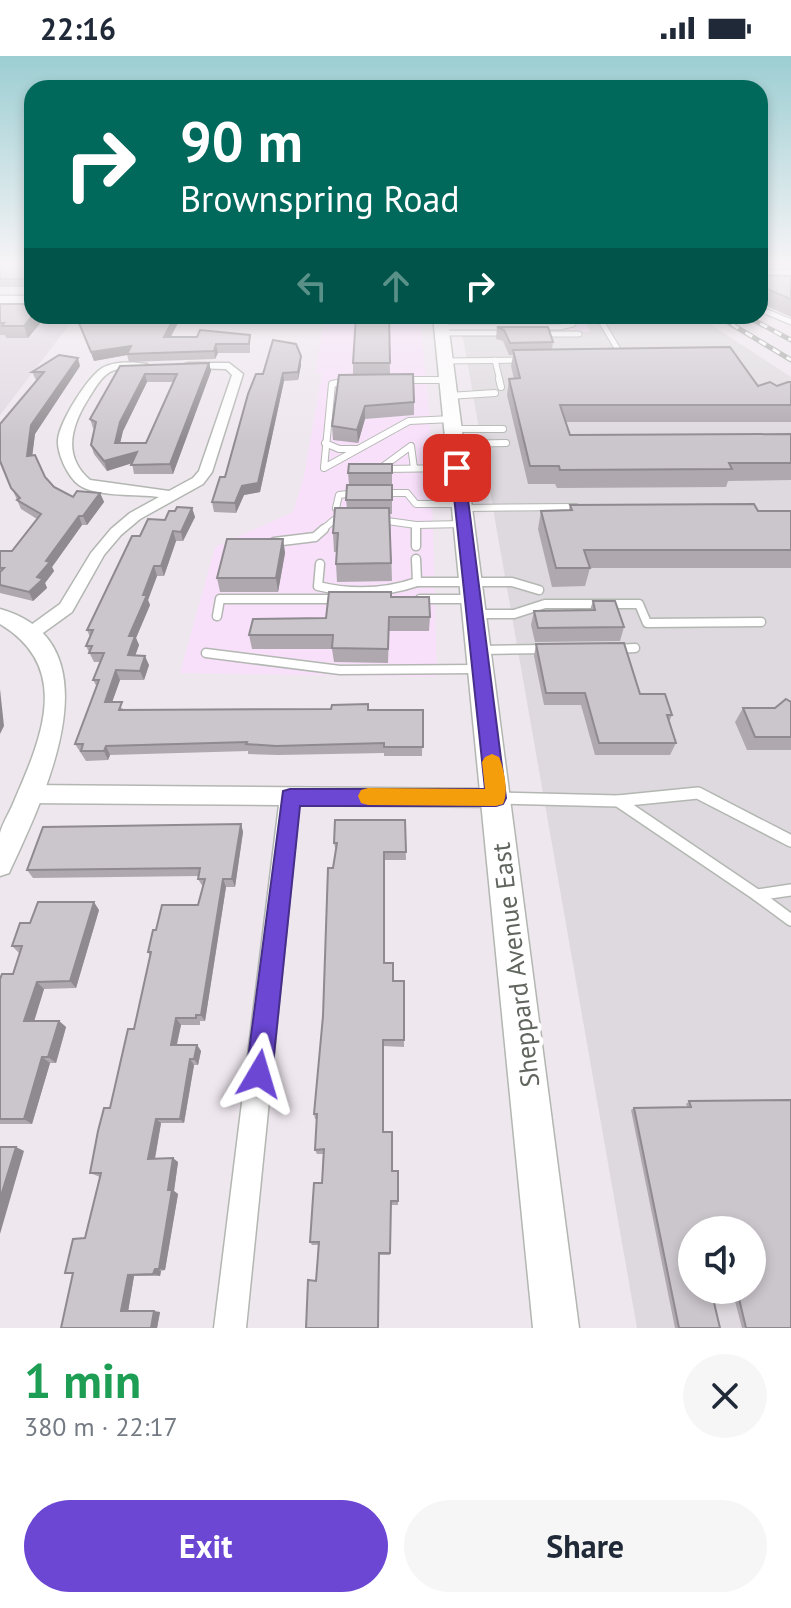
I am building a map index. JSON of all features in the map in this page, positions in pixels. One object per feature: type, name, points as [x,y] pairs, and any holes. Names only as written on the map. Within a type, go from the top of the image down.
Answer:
[{"type":"main road","name":"Sheppard Avenue East","points":[[441,325],[556,1328]]},
{"type":"street","points":[[156,366],[117,367],[101,373],[68,426],[64,440],[77,474],[87,484],[147,489],[171,496]]},
{"type":"street","points":[[30,634],[66,608],[98,553],[116,532],[135,516],[198,481],[205,472],[238,374],[235,368],[229,366],[172,366]]},
{"type":"street","points":[[0,616],[30,634],[46,656],[56,683],[50,733],[0,864]]},
{"type":"street","points":[[28,794],[496,798]]},
{"type":"street","points":[[230,1328],[290,797]]},
{"type":"lane","points":[[441,325],[560,327],[571,324]]},
{"type":"lane","points":[[603,324],[624,359]]},
{"type":"lane","points":[[441,325],[579,334]]},
{"type":"lane","points":[[609,359],[633,359]]},
{"type":"lane","points":[[447,379],[495,360],[524,360]]},
{"type":"lane","points":[[495,360],[501,387]]},
{"type":"lane","points":[[397,380],[447,379],[495,393]]},
{"type":"lane","points":[[352,381],[332,384],[324,468],[409,421],[506,443]]},
{"type":"lane","points":[[453,431],[503,429]]},
{"type":"lane","points":[[325,443],[339,449],[363,448]]},
{"type":"lane","points":[[414,468],[411,446],[381,468],[384,469],[457,468]]},
{"type":"lane","points":[[336,508],[339,495],[360,493]]},
{"type":"lane","points":[[376,493],[407,493],[416,504],[462,512],[576,507]]},
{"type":"lane","points":[[363,520],[392,520],[416,525],[462,512]]},
{"type":"lane","points":[[266,543],[315,537],[334,520],[349,520]]},
{"type":"lane","points":[[416,525],[416,546]]},
{"type":"lane","points":[[416,559],[417,582]]},
{"type":"lane","points":[[320,564],[318,586],[329,589],[398,590],[417,582],[514,614],[545,604],[639,604],[647,623],[761,622]]},
{"type":"lane","points":[[411,599],[473,598],[512,582],[539,590]]},
{"type":"lane","points":[[217,616],[220,599],[395,599]]},
{"type":"lane","points":[[604,649],[635,648]]},
{"type":"lane","points":[[206,653],[340,670],[480,660],[557,649]]},
{"type":"lane","points":[[496,798],[618,801],[698,793],[791,841]]},
{"type":"lane","points":[[618,801],[791,920]]},
{"type":"lane","points":[[757,895],[791,890]]},
{"type":"shaded area","points":[[0,324],[70,324],[0,415]]},
{"type":"shaded area","points":[[324,324],[421,324],[430,421],[437,677],[180,673],[215,547],[293,512],[304,476],[322,373],[315,373]]},
{"type":"shaded area","points":[[462,324],[587,324],[591,332],[462,332]]},
{"type":"shaded area","points":[[587,324],[711,324],[791,377],[791,1328],[637,1328],[462,332],[590,332]]},
{"type":"building","points":[[79,324],[171,324],[164,337],[197,337],[200,330],[250,335],[249,344],[216,344],[214,351],[127,354],[131,346],[91,352]]},
{"type":"building","points":[[355,324],[389,324],[390,363],[353,363]]},
{"type":"building","points":[[497,327],[548,327],[553,342],[510,343],[504,330]]},
{"type":"building","points":[[273,340],[296,344],[301,356],[298,372],[283,373],[258,483],[242,486],[235,503],[212,502],[220,477],[225,477],[248,394],[256,374],[263,374]]},
{"type":"building","points":[[730,347],[758,386],[770,382],[777,386],[791,382],[791,405],[560,405],[570,435],[791,434],[791,463],[729,463],[732,469],[560,470],[559,466],[530,466],[509,379],[520,378],[513,350]]},
{"type":"building","points":[[59,355],[78,358],[31,425],[27,456],[35,455],[45,477],[54,487],[73,497],[77,491],[100,493],[46,561],[50,562],[37,577],[43,579],[29,592],[0,585],[0,572],[4,568],[0,568],[0,551],[12,551],[41,514],[17,500],[20,498],[11,488],[0,461],[0,424],[44,372],[32,372]]},
{"type":"building","points":[[209,363],[170,464],[131,465],[137,452],[104,461],[91,445],[96,422],[90,419],[120,366]],"holes":[[[145,374],[177,374],[146,443],[115,443],[120,422]]]},
{"type":"building","points":[[413,374],[414,402],[365,406],[357,430],[332,426],[339,375]]},
{"type":"building","points":[[349,464],[392,464],[392,473],[348,473]]},
{"type":"building","points":[[347,485],[392,485],[392,500],[346,500]]},
{"type":"building","points":[[754,504],[758,511],[791,511],[791,550],[584,550],[590,568],[556,568],[541,511],[572,510],[570,505]]},
{"type":"building","points":[[177,507],[192,508],[181,532],[173,531],[161,566],[154,566],[143,595],[147,595],[129,636],[135,636],[128,655],[145,656],[140,671],[116,670],[105,702],[122,702],[119,710],[331,709],[332,705],[368,704],[368,710],[423,710],[423,747],[384,747],[384,743],[276,746],[247,742],[106,746],[104,751],[81,751],[83,744],[75,744],[99,680],[93,680],[104,653],[89,653],[92,646],[86,646],[93,630],[87,630],[132,536],[140,536],[148,519],[165,520],[169,511],[175,511]]},
{"type":"building","points":[[335,508],[389,508],[391,563],[336,564],[338,533],[333,533]]},
{"type":"building","points":[[227,539],[283,539],[276,578],[217,578]]},
{"type":"building","points":[[329,592],[391,592],[391,597],[429,597],[430,617],[389,617],[388,649],[332,648],[333,635],[249,635],[253,619],[326,618]]},
{"type":"building","points":[[593,601],[615,601],[624,627],[538,628],[534,611],[595,610]]},
{"type":"building","points":[[624,643],[640,694],[665,694],[672,715],[667,715],[676,743],[599,743],[585,693],[546,693],[536,644]]},
{"type":"building","points":[[786,699],[791,702],[791,737],[755,737],[743,708],[775,708]]},
{"type":"building","points":[[335,820],[405,820],[406,852],[384,852],[384,963],[393,963],[393,981],[404,981],[404,1040],[383,1040],[383,1132],[392,1132],[392,1171],[398,1171],[398,1201],[391,1201],[390,1253],[379,1253],[378,1328],[306,1328],[308,1280],[316,1281],[319,1242],[310,1242],[314,1183],[322,1183],[324,1149],[315,1150],[317,1114],[314,1114],[323,1016],[328,868],[333,868],[337,843],[334,843]]},
{"type":"building","points":[[241,824],[232,879],[223,879],[201,1015],[176,1018],[171,1045],[197,1045],[194,1059],[190,1059],[180,1119],[156,1119],[148,1159],[173,1158],[168,1190],[172,1190],[159,1269],[155,1269],[153,1274],[128,1275],[121,1311],[154,1311],[151,1328],[61,1328],[73,1273],[65,1273],[73,1239],[85,1238],[101,1173],[90,1173],[98,1131],[104,1108],[110,1108],[128,1029],[134,1029],[153,930],[156,930],[162,905],[198,905],[205,879],[198,879],[200,868],[27,870],[43,827]]},
{"type":"building","points":[[38,902],[94,902],[70,981],[37,982],[24,1021],[59,1021],[48,1057],[42,1057],[24,1119],[0,1119],[0,979],[2,974],[13,974],[22,946],[12,946],[20,923],[30,923]]},
{"type":"building","points":[[791,1100],[791,1328],[746,1328],[740,1304],[766,1304],[766,1216],[678,1216],[678,1304],[714,1304],[720,1328],[679,1328],[634,1108],[691,1107],[689,1101]]},
{"type":"building","points":[[0,1147],[16,1147],[0,1199]]},
{"type":"railway","points":[[732,324],[791,360]]},
{"type":"railway","points":[[762,324],[791,340]]},
{"type":"slow traffic","points":[[368,796],[496,798],[492,762]]},
{"type":"route","points":[[259,1074],[290,797],[452,795],[496,798],[457,468]]}]
